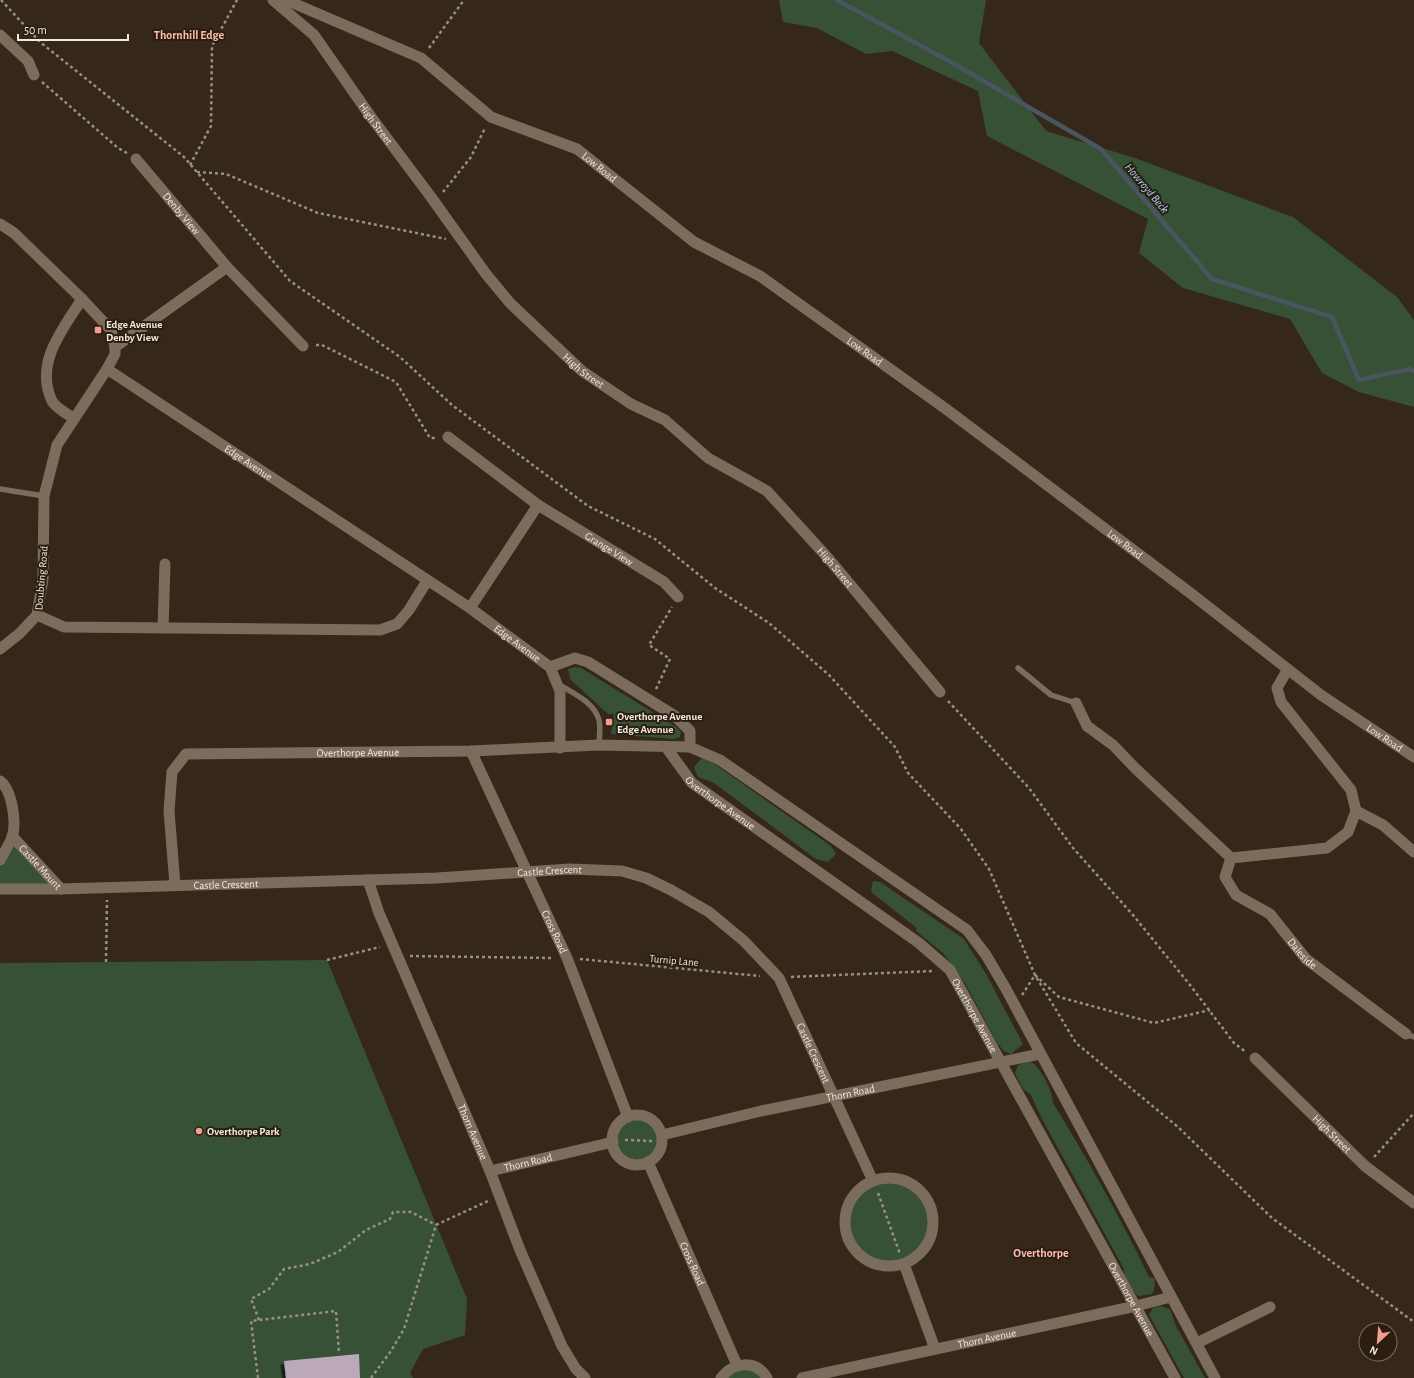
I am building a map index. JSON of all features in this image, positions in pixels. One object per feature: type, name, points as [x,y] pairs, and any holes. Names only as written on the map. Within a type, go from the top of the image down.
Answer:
[{"type":"street","name":"High Street","points":[[272,0],[314,35],[371,117],[435,202],[462,243],[510,303],[582,371],[631,404],[665,420],[708,458],[768,491],[828,558],[940,692]]},
{"type":"street","name":"Low Road","points":[[286,0],[421,58],[491,117],[577,149],[694,242],[760,276],[946,409],[1189,592],[1321,695],[1414,757]]},
{"type":"street","points":[[0,35],[28,61],[34,76]]},
{"type":"street","name":"Denby View","points":[[136,159],[227,267],[303,346]]},
{"type":"street","points":[[0,224],[14,233],[82,299],[111,330],[115,354],[107,369]]},
{"type":"street","points":[[115,347],[227,267]]},
{"type":"street","points":[[73,418],[52,402],[46,378],[47,362],[54,344],[82,299]]},
{"type":"street","name":"Doubting Road","points":[[107,369],[56,445],[44,496],[43,579],[37,615],[64,627],[380,630],[397,624],[409,610],[427,581]]},
{"type":"street","name":"Edge Avenue","points":[[107,369],[470,608],[550,667],[560,691],[560,748]]},
{"type":"street","name":"Grange View","points":[[448,437],[538,505],[664,582],[678,597]]},
{"type":"street","points":[[470,608],[538,505]]},
{"type":"street","points":[[163,628],[165,564]]},
{"type":"street","points":[[0,649],[19,634],[37,615]]},
{"type":"street","name":"Edge Avenue","points":[[550,667],[575,658],[588,662],[675,716],[690,731],[690,747]]},
{"type":"street","points":[[1076,703],[1087,726],[1114,745],[1135,768],[1231,858],[1328,848],[1348,832],[1356,810],[1351,790],[1281,702],[1277,688],[1288,669]]},
{"type":"street","name":"Overthorpe Avenue","points":[[175,885],[169,812],[172,772],[186,754],[471,751],[600,745],[690,747],[720,760],[967,930],[986,955],[1015,1006],[1215,1378]]},
{"type":"street","name":"Overthorpe Avenue","points":[[666,747],[692,783],[919,943],[950,970],[1175,1378]]},
{"type":"street","name":"Cross Road","points":[[471,751],[567,958],[628,1116]]},
{"type":"street","name":"Castle Mount","points":[[0,781],[4,784],[13,806],[12,836],[0,860]]},
{"type":"street","points":[[1356,810],[1383,825],[1414,852]]},
{"type":"street","name":"Castle Mount","points":[[12,836],[61,889]]},
{"type":"street","name":"Daleside","points":[[1231,858],[1225,876],[1236,895],[1270,914],[1306,958],[1410,1035]]},
{"type":"street","name":"Castle Crescent","points":[[61,889],[437,878],[569,869],[622,871],[646,878],[671,890],[709,912],[744,941],[779,978],[873,1180]]},
{"type":"street","name":"Thorn Avenue","points":[[368,880],[379,914],[490,1171],[520,1250],[562,1346],[576,1369],[586,1378]]},
{"type":"street","name":"Castle Mount","points":[[0,889],[61,889]]},
{"type":"street","name":"Thorn Road","points":[[662,1138],[834,1096],[1040,1054]]},
{"type":"street","name":"High Street","points":[[1255,1058],[1366,1166],[1414,1203]]},
{"type":"street","points":[[643,1115],[649,1118],[655,1122],[662,1138],[657,1155],[648,1162],[638,1165],[618,1156],[613,1141],[616,1127],[628,1116],[643,1115]]},
{"type":"street","name":"Thorn Road","points":[[490,1171],[613,1141]]},
{"type":"street","name":"Cross Road","points":[[648,1162],[737,1366]]},
{"type":"street","points":[[894,1178],[909,1182],[921,1191],[931,1206],[934,1224],[930,1240],[914,1259],[904,1264],[886,1266],[862,1257],[853,1247],[847,1234],[845,1218],[848,1205],[858,1190],[873,1180],[894,1178]]},
{"type":"street","points":[[904,1264],[934,1349]]},
{"type":"street","name":"Thorn Avenue","points":[[802,1378],[1136,1306],[1171,1297]]},
{"type":"street","points":[[1197,1343],[1270,1307]]},
{"type":"street","points":[[721,1378],[727,1371],[737,1366],[750,1365],[756,1367],[768,1378]]},
{"type":"lane","points":[[0,489],[44,496]]},
{"type":"lane","points":[[1018,668],[1051,696],[1076,703]]},
{"type":"lane","points":[[556,683],[583,699],[593,710],[599,720],[600,745]]},
{"type":"path","points":[[1,0],[40,42],[184,157],[290,280],[400,357],[452,405],[588,506],[655,539],[715,588],[769,623],[829,675],[895,747],[908,773],[961,829],[989,869],[1035,975],[1076,1043],[1178,1127],[1272,1218],[1414,1322]]},
{"type":"path","points":[[190,164],[211,126],[212,46],[237,0]]},
{"type":"path","points":[[421,58],[464,0]]},
{"type":"path","points":[[34,76],[118,148],[136,159]]},
{"type":"path","points":[[435,202],[471,157],[491,117]]},
{"type":"path","points":[[197,172],[226,174],[318,213],[462,243]]},
{"type":"path","points":[[303,346],[322,345],[396,382],[430,438],[448,437]]},
{"type":"path","points":[[651,700],[670,659],[649,646],[678,597]]},
{"type":"path","points":[[940,692],[1029,788],[1073,848],[1133,916],[1210,1010],[1234,1043],[1255,1058]]},
{"type":"path","points":[[106,962],[108,887]]},
{"type":"path","points":[[327,960],[392,943]]},
{"type":"path","name":"Turnip Lane","points":[[398,956],[567,958],[779,978],[950,970]]},
{"type":"path","points":[[1015,1006],[1035,975]]},
{"type":"path","points":[[1035,975],[1059,997],[1154,1023],[1210,1010]]},
{"type":"path","points":[[1366,1166],[1414,1113]]},
{"type":"path","points":[[613,1141],[662,1138]]},
{"type":"path","points":[[873,1180],[904,1264]]},
{"type":"path","points":[[371,1378],[391,1351],[404,1329],[436,1225],[500,1196]]},
{"type":"path","points":[[259,1320],[252,1298],[269,1289],[284,1269],[310,1264],[338,1252],[366,1230],[390,1219],[393,1212],[411,1212],[436,1225]]},
{"type":"path","points":[[258,1378],[251,1321],[336,1311],[339,1353]]},
{"type":"green space","points":[[779,0],[986,0],[979,43],[1046,131],[1135,158],[1293,217],[1397,297],[1414,320],[1414,407],[1359,392],[1322,373],[1290,319],[1183,288],[1139,253],[1148,219],[987,136],[978,91],[892,51],[866,54],[817,28],[783,22]]},
{"type":"green space","points":[[575,667],[581,668],[675,726],[681,732],[680,737],[674,739],[611,734],[614,714],[608,714],[570,679],[568,669]]},
{"type":"green space","points":[[702,758],[716,765],[831,846],[836,854],[828,862],[816,859],[714,783],[698,777],[694,767]]},
{"type":"green space","points":[[12,836],[61,889],[0,889],[0,860]]},
{"type":"green space","points":[[873,881],[880,882],[964,939],[986,974],[1023,1044],[1011,1054],[1004,1051],[997,1043],[965,983],[943,953],[916,931],[917,928],[871,892]]},
{"type":"green space","name":"Overthorpe Park","points":[[327,960],[467,1299],[465,1335],[423,1349],[410,1373],[413,1378],[0,1378],[0,963]]},
{"type":"green space","points":[[1028,1062],[1033,1063],[1043,1076],[1049,1087],[1053,1103],[1103,1189],[1149,1277],[1155,1278],[1154,1290],[1152,1294],[1138,1296],[1128,1283],[1124,1276],[1124,1269],[1041,1117],[1031,1095],[1023,1089],[1015,1073],[1018,1065]]},
{"type":"green space","points":[[637,1115],[651,1119],[658,1126],[662,1140],[658,1154],[651,1161],[637,1165],[623,1161],[616,1154],[612,1140],[616,1126],[623,1119]]},
{"type":"green space","points":[[889,1178],[906,1181],[920,1191],[930,1205],[933,1222],[930,1239],[920,1253],[906,1263],[889,1266],[872,1263],[858,1253],[848,1239],[845,1222],[848,1205],[858,1191],[872,1181]]},
{"type":"green space","points":[[1160,1306],[1170,1309],[1176,1326],[1205,1378],[1184,1378],[1149,1315],[1153,1308]]},
{"type":"green space","points":[[741,1364],[767,1378],[721,1378]]},
{"type":"building","points":[[359,1354],[360,1378],[286,1378],[284,1361]]},
{"type":"waterway","name":"Howroyd Beck","points":[[837,0],[949,61],[1101,149],[1212,279],[1332,317],[1359,380],[1410,369],[1414,371]]},
{"type":"place","name":"Edge Avenue Denby View","points":[[98,330]]},
{"type":"place","name":"Overthorpe Avenue Edge Avenue","points":[[609,722]]},
{"type":"place","name":"Overthorpe Park","points":[[199,1131]]},
{"type":"district","name":"Thornhill Edge","points":[[189,35]]},
{"type":"district","name":"Overthorpe","points":[[1041,1253]]}]
